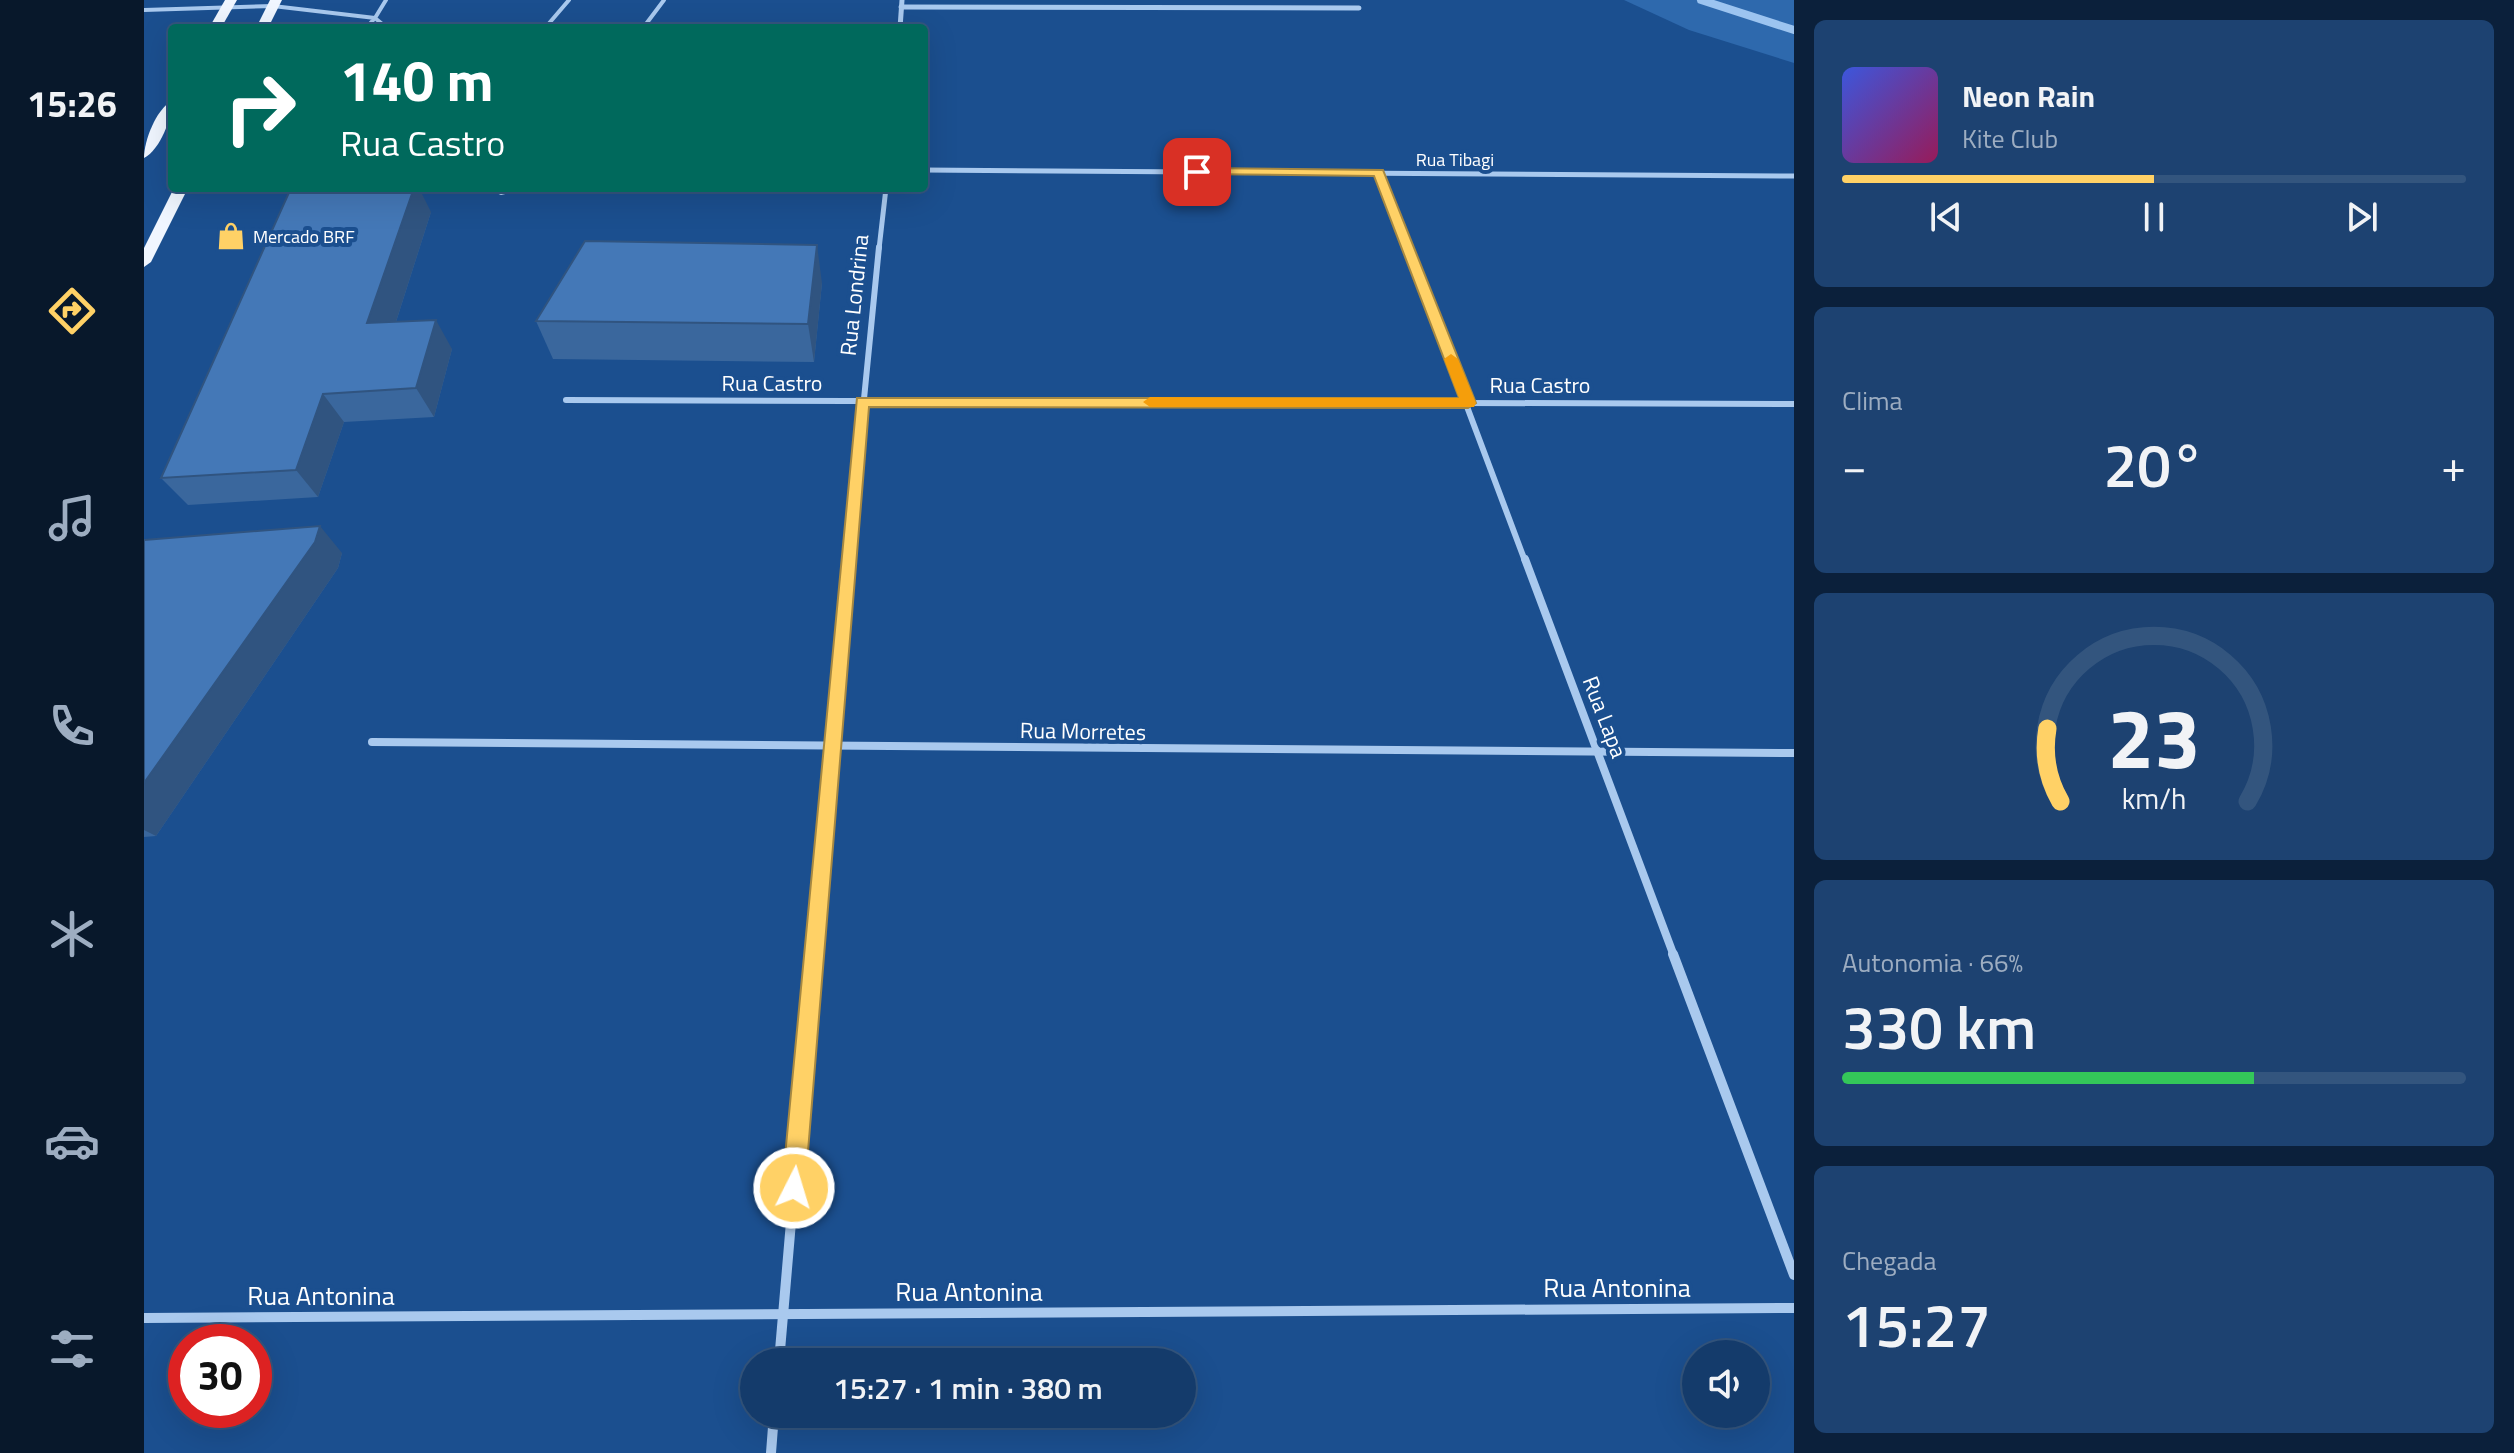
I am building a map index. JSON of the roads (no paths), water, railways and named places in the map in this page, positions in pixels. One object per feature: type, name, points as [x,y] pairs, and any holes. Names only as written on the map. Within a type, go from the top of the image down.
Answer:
[{"type":"main road","points":[[264,24],[274,3]]},
{"type":"main road","points":[[217,24],[229,4]]},
{"type":"main road","points":[[144,154],[168,112]]},
{"type":"main road","points":[[144,262],[179,192]]},
{"type":"street","points":[[900,24],[902,0]]},
{"type":"street","points":[[901,7],[1359,8]]},
{"type":"street","name":"Rua Tibagi","points":[[928,170],[1794,176]]},
{"type":"street","name":"Rua Lapa","points":[[1379,172],[1794,1275]]},
{"type":"street","name":"Rua Londrina","points":[[780,1348],[862,401],[886,192]]},
{"type":"street","name":"Rua Castro","points":[[566,400],[1794,404]]},
{"type":"street","name":"Rua Morretes","points":[[372,742],[1600,754],[1794,753]]},
{"type":"street","name":"Rua Antonina","points":[[144,1318],[1794,1308]]},
{"type":"street","points":[[771,1453],[773,1428]]},
{"type":"lane","points":[[370,24],[386,0]]},
{"type":"lane","points":[[548,24],[569,0]]},
{"type":"lane","points":[[646,24],[664,0]]},
{"type":"lane","points":[[144,10],[274,3],[375,18],[382,24]]},
{"type":"waterway","points":[[1701,0],[1794,30]]},
{"type":"place","name":"Mercado BRF","points":[[231,236]]}]
